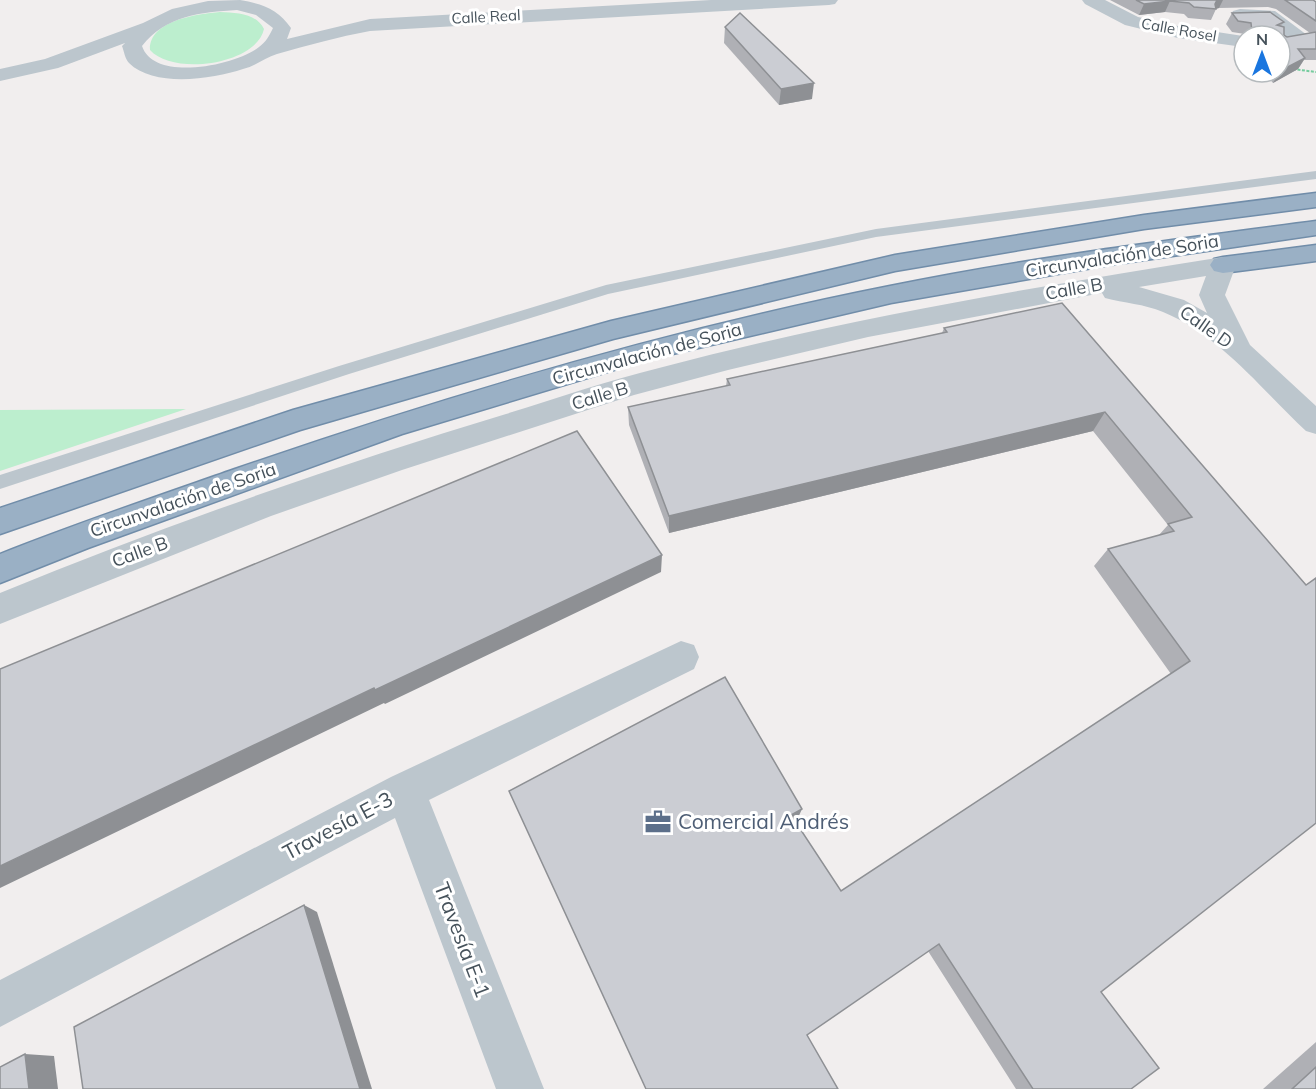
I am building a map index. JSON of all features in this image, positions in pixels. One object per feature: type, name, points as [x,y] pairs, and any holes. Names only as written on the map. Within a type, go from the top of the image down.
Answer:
[{"type":"highway","name":"Circunvalación de Soria","points":[[0,521],[293,421],[611,330],[895,263],[1144,222],[1316,200]]},
{"type":"highway","name":"Circunvalación de Soria","points":[[0,569],[76,538],[393,426],[645,351],[891,294],[1104,258],[1316,228]]},
{"type":"highway","points":[[1223,265],[1316,253]]},
{"type":"street","name":"Calle Real","points":[[370,25],[635,4],[829,0]]},
{"type":"street","name":"Calle Rosel","points":[[1091,0],[1132,21],[1232,42]]},
{"type":"street","points":[[5,74],[51,64],[146,28],[192,4],[237,5],[260,9],[276,17],[282,28],[276,42],[264,52]]},
{"type":"street","points":[[270,14],[370,25]]},
{"type":"street","points":[[1232,33],[1220,16],[1268,15],[1282,24]]},
{"type":"street","points":[[1276,20],[1306,17]]},
{"type":"street","points":[[5,74],[71,65],[151,68],[175,73],[206,72],[236,65],[264,52],[322,34],[370,25]]},
{"type":"street","points":[[146,28],[132,46],[135,59],[151,68]]},
{"type":"street","points":[[1292,32],[1301,38],[1292,39]]},
{"type":"street","name":"Calle B","points":[[0,609],[87,572],[393,459],[658,378],[899,321],[1067,290],[1223,265]]},
{"type":"street","name":"Calle D","points":[[1223,265],[1212,295],[1239,350]]},
{"type":"street","name":"Calle D","points":[[1067,290],[1135,293],[1171,303],[1202,320],[1239,350],[1316,423]]},
{"type":"street","name":"Travesía E-3","points":[[0,1004],[405,791],[681,657]]},
{"type":"street","name":"Travesía E-1","points":[[405,791],[520,1089]]},
{"type":"lane","points":[[0,482],[344,370],[606,290],[876,233],[1316,175]]},
{"type":"path","points":[[1292,69],[1316,72]]},
{"type":"green space","points":[[220,12],[245,15],[256,20],[264,29],[258,41],[246,51],[213,63],[176,63],[161,58],[150,50],[157,32],[166,25],[188,17]]},
{"type":"green space","points":[[186,409],[0,471],[0,410]]},
{"type":"building","points":[[1136,0],[1217,0],[1216,9],[1170,1],[1144,4]]},
{"type":"building","points":[[1285,0],[1313,0],[1316,2],[1316,21]]},
{"type":"building","points":[[1270,12],[1284,22],[1251,24],[1238,21],[1232,13]]},
{"type":"building","points":[[740,13],[814,83],[781,89],[725,27]]},
{"type":"building","points":[[1316,32],[1316,49],[1298,49],[1305,58],[1292,65],[1292,36]]},
{"type":"building","points":[[1062,303],[1306,585],[1316,578],[1316,823],[1101,992],[1159,1068],[1131,1089],[1033,1089],[939,944],[807,1035],[838,1089],[646,1089],[509,791],[725,677],[802,809],[791,815],[841,891],[1190,661],[1108,549],[1174,531],[1168,524],[1192,517],[1105,412],[669,516],[628,407],[730,385],[727,379],[947,332],[944,328]]},
{"type":"building","points":[[577,431],[662,555],[375,690],[374,688],[0,866],[0,669]]},
{"type":"building","points":[[304,905],[360,1089],[83,1089],[74,1027]]},
{"type":"building","points":[[25,1054],[29,1089],[0,1089],[0,1067]]},
{"type":"building","points":[[1316,1067],[1316,1089],[1292,1089]]},
{"type":"place","name":"Comercial Andrés","points":[[658,822]]}]
